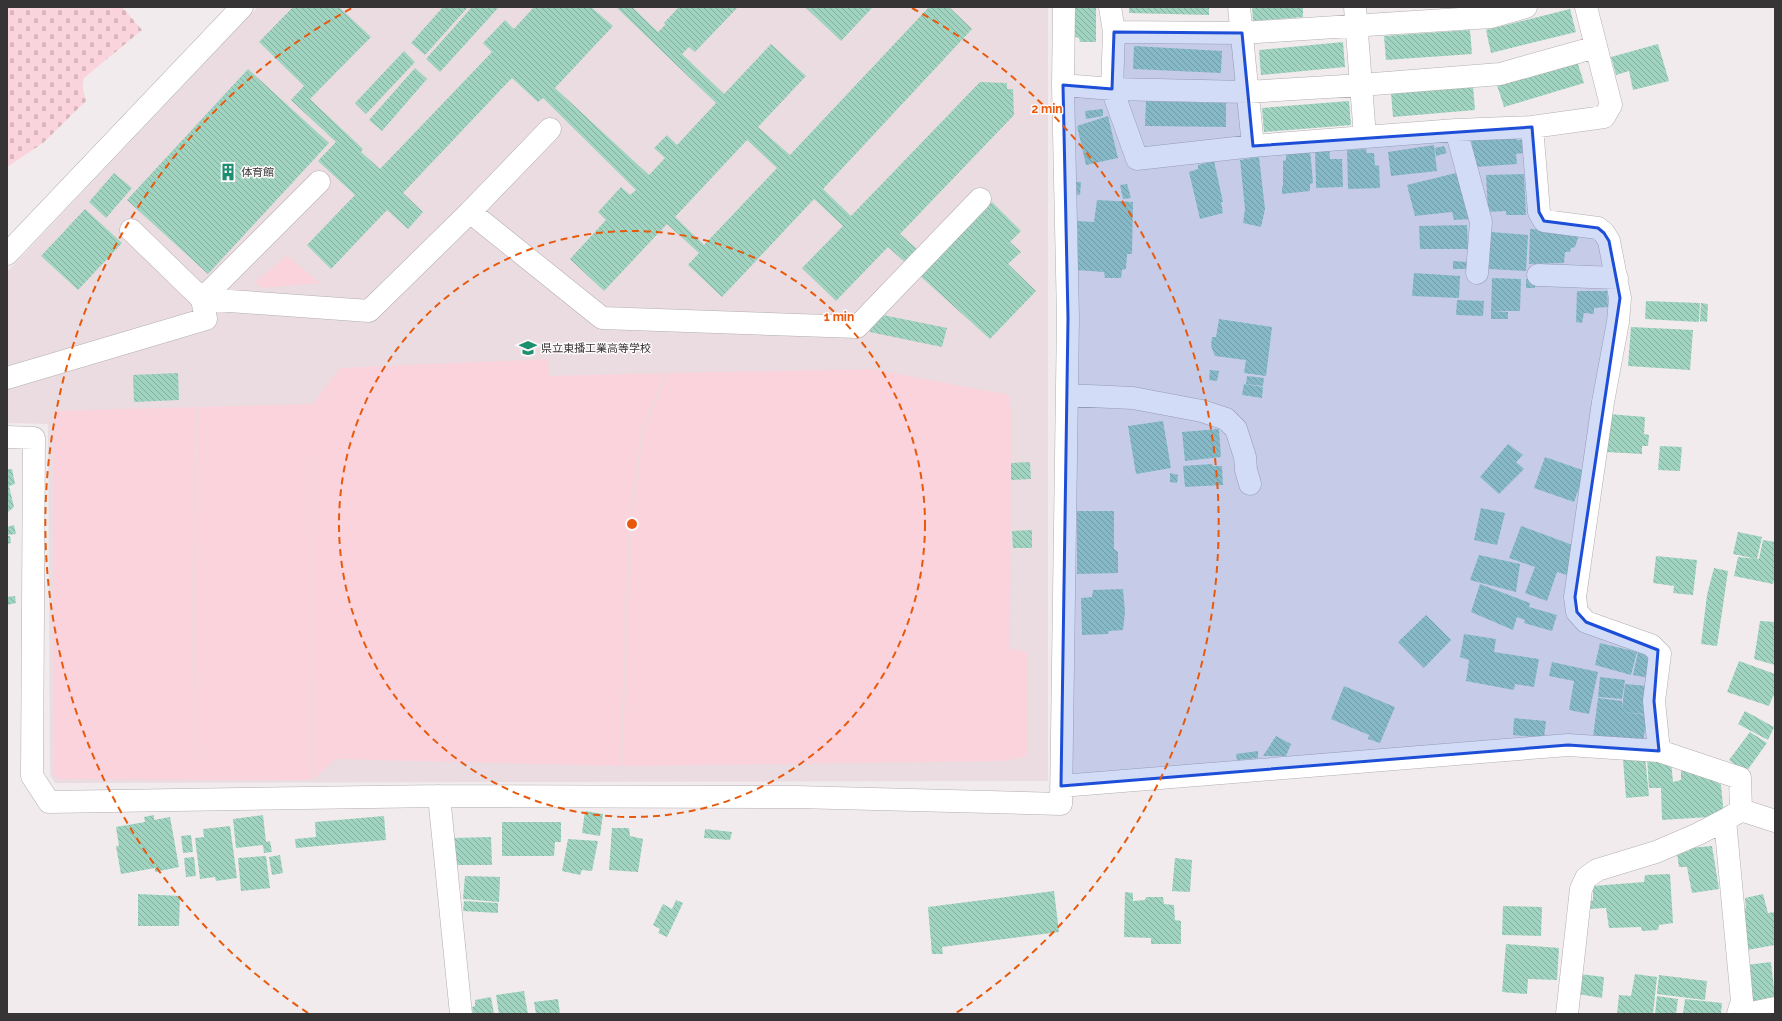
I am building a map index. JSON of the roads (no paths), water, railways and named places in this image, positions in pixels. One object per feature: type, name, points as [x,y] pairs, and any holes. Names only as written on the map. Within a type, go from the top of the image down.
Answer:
[{"type":"street","points":[[7,254],[242,7]]},
{"type":"street","points":[[7,437],[34,438],[32,776],[49,802],[439,796],[796,797],[1060,804],[1068,318],[1063,85],[1064,7]]},
{"type":"street","points":[[1110,7],[1114,32],[1112,89],[1137,159],[1253,146],[1456,130],[1532,127],[1604,117],[1611,105],[1586,7]]},
{"type":"street","points":[[1239,7],[1253,146]]},
{"type":"street","points":[[1114,32],[1242,33],[1357,16],[1491,17],[1526,7]]},
{"type":"street","points":[[1357,16],[1365,137]]},
{"type":"street","points":[[1063,85],[1112,89],[1247,92],[1361,85],[1500,74],[1596,47]]},
{"type":"street","points":[[1532,127],[1539,212],[1544,221],[1598,228],[1604,233],[1609,241],[1617,278],[1620,298],[1618,322],[1603,402],[1575,597],[1577,612],[1586,622],[1651,645],[1658,650],[1660,654],[1654,701],[1659,751]]},
{"type":"street","points":[[202,299],[369,311],[470,212],[550,129]]},
{"type":"street","points":[[1456,130],[1480,222],[1477,273]]},
{"type":"street","points":[[202,299],[319,182]]},
{"type":"street","points":[[470,212],[602,318],[857,328],[980,199]]},
{"type":"street","points":[[7,378],[206,319],[202,299],[131,230]]},
{"type":"street","points":[[1538,275],[1617,278]]},
{"type":"street","points":[[1067,395],[1133,398],[1202,411],[1226,419],[1236,429],[1245,457],[1246,470],[1250,484]]},
{"type":"street","points":[[1061,786],[1568,745],[1659,751],[1740,778],[1733,815],[1742,1001],[1738,1014],[1775,1008]]},
{"type":"street","points":[[439,796],[461,1014]]},
{"type":"street","points":[[1567,1014],[1581,889],[1586,878],[1596,870],[1656,852],[1698,834],[1733,815],[1775,821]]},
{"type":"place","name":"体育館","points":[[228,172]]},
{"type":"place","name":"県立東播工業高等学校","points":[[528,348]]}]
